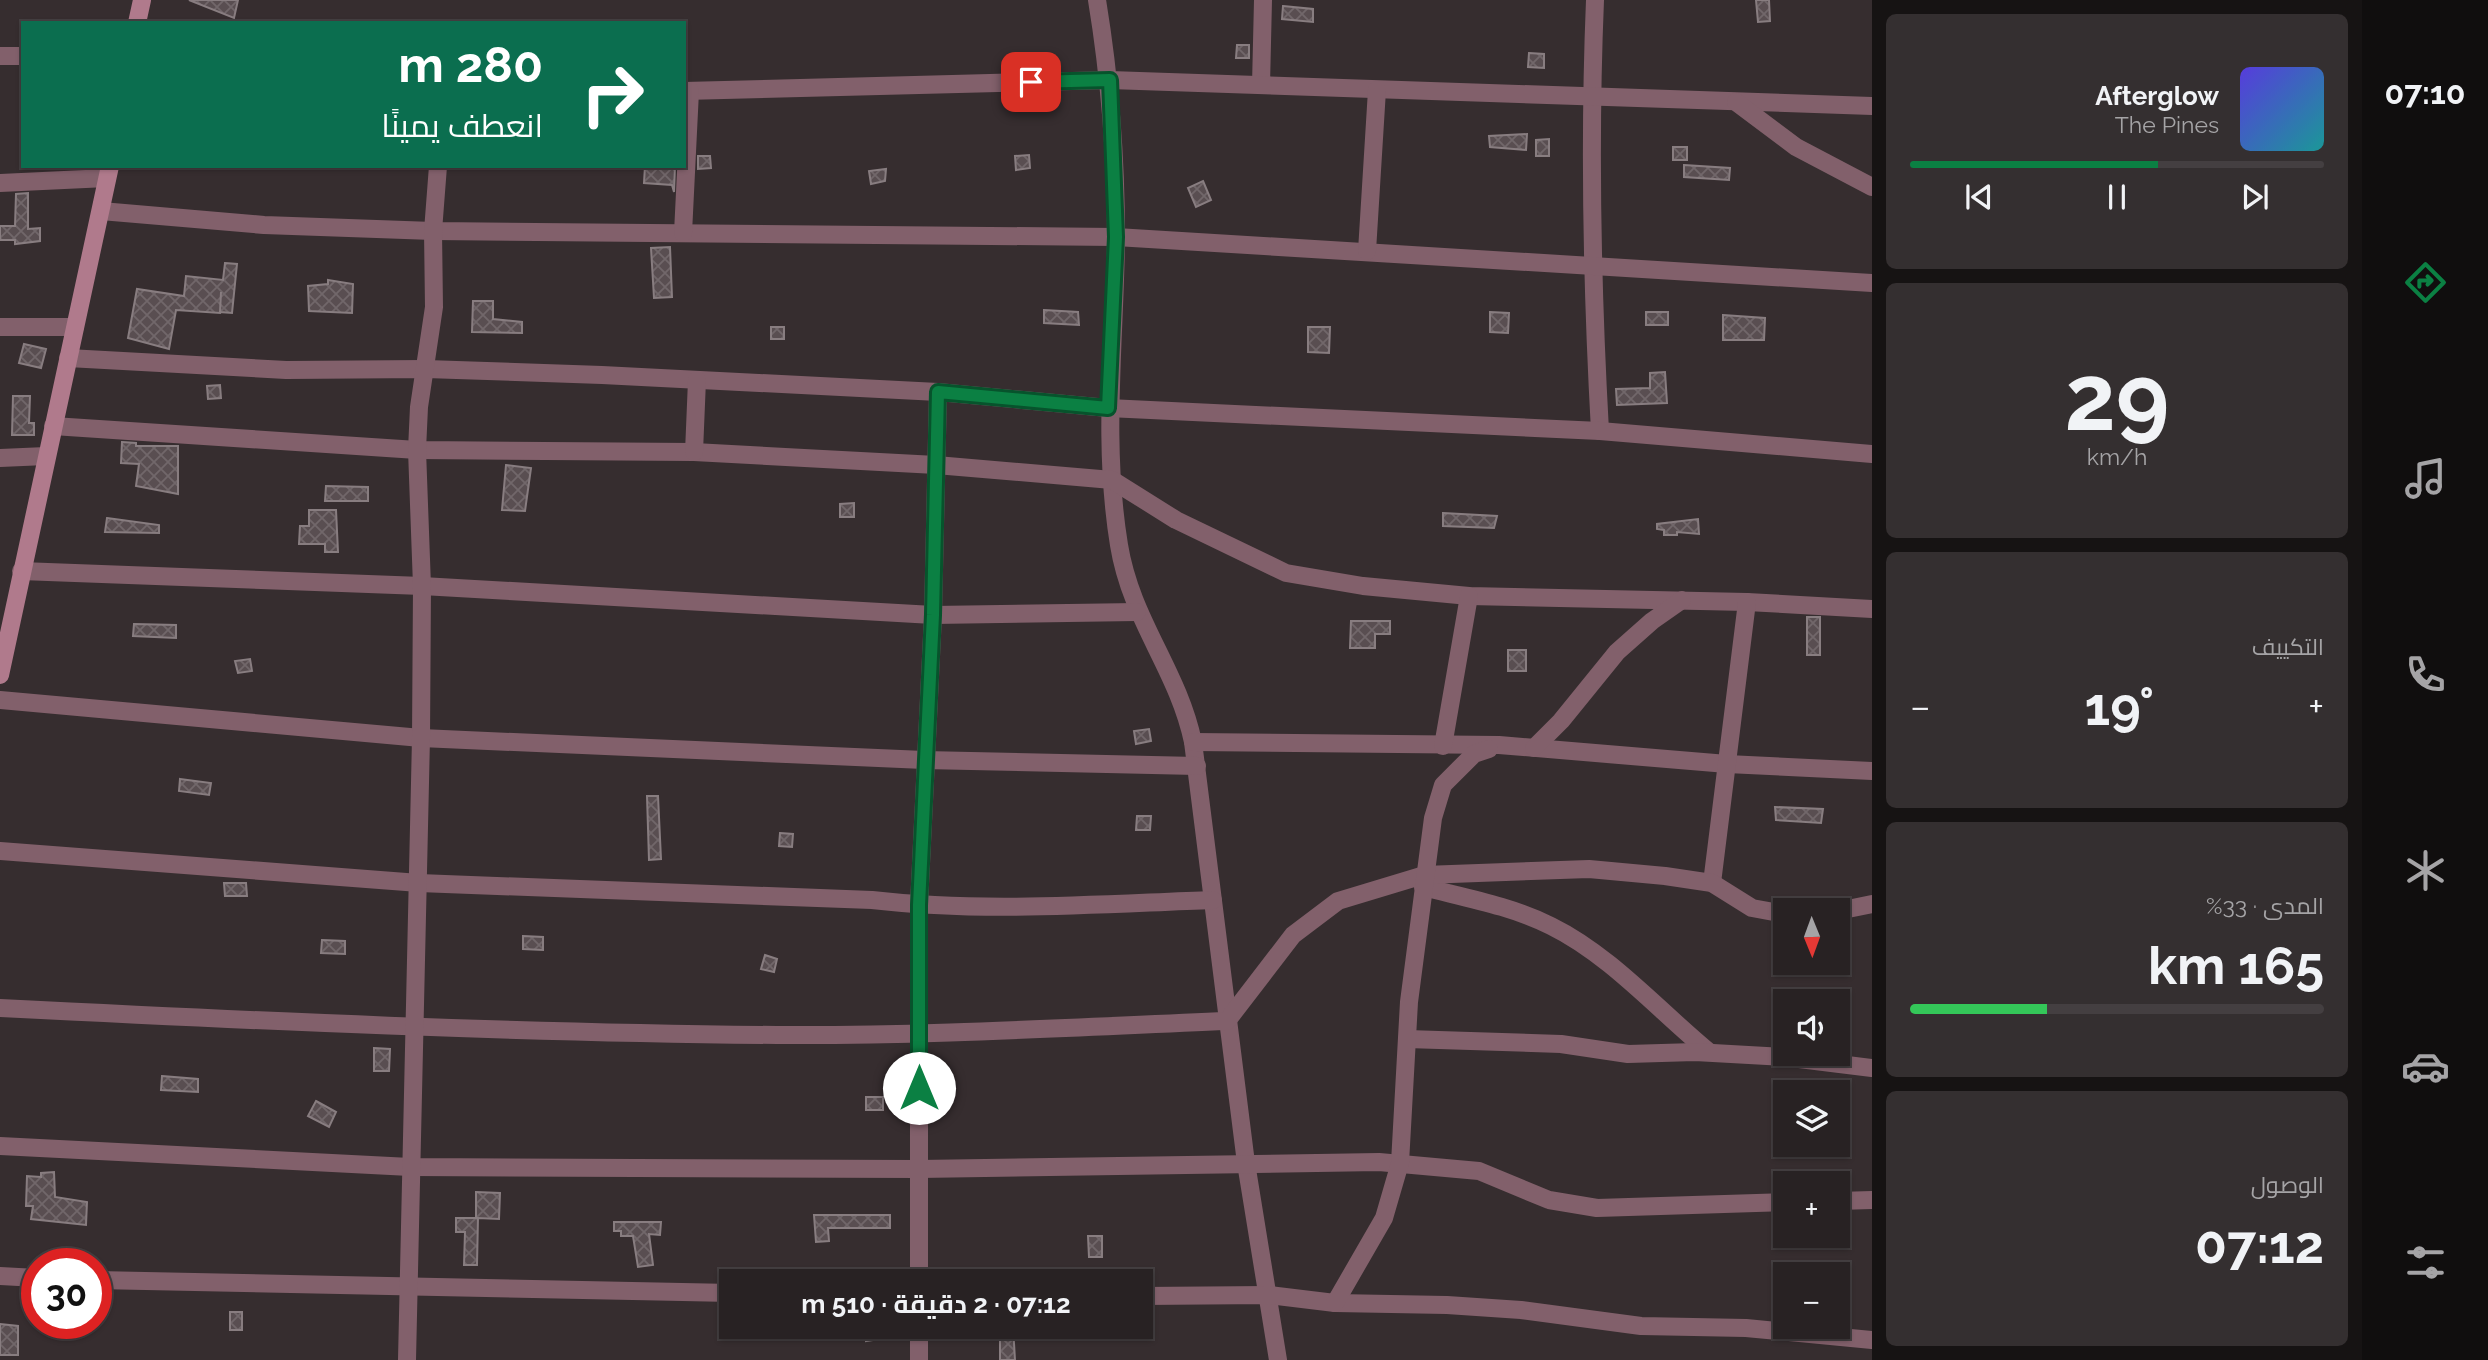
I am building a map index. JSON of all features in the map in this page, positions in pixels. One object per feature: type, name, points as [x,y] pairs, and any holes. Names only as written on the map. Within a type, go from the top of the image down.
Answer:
[{"type":"street","points":[[137,21],[142,0]]},
{"type":"street","points":[[1097,0],[1110,80],[1116,237],[1108,408],[1119,547],[1137,612],[1182,699],[1193,742],[1246,1163],[1278,1360]]},
{"type":"street","points":[[1261,85],[1263,0]]},
{"type":"street","points":[[1595,0],[1591,97],[1591,264],[1600,430]]},
{"type":"street","points":[[0,56],[21,56]]},
{"type":"street","points":[[686,126],[687,91],[1110,80],[1872,106]]},
{"type":"street","points":[[1367,251],[1377,90]]},
{"type":"street","points":[[1736,102],[1796,147],[1872,187]]},
{"type":"street","points":[[407,1360],[421,738],[422,586],[417,450],[419,407],[434,307],[433,232],[438,168]]},
{"type":"street","points":[[683,233],[685,168]]},
{"type":"street","points":[[0,183],[109,172],[3,648],[0,674]]},
{"type":"street","points":[[101,211],[264,225],[433,232],[1116,237],[1872,283]]},
{"type":"street","points":[[0,327],[75,327]]},
{"type":"street","points":[[68,358],[286,370],[426,369],[938,392],[1108,408],[1600,430],[1872,454]]},
{"type":"street","points":[[694,452],[696,380]]},
{"type":"street","points":[[919,1269],[919,905],[933,615],[938,392]]},
{"type":"street","points":[[53,426],[417,450],[694,452],[936,466],[1112,480],[1175,520],[1286,573],[1363,586],[1469,596],[1747,602],[1872,609]]},
{"type":"street","points":[[0,458],[46,456]]},
{"type":"street","points":[[22,571],[422,586],[933,615],[1137,612]]},
{"type":"street","points":[[1443,746],[1469,596]]},
{"type":"street","points":[[1534,748],[1561,721],[1618,652],[1652,621],[1682,600]]},
{"type":"street","points":[[1712,883],[1747,602]]},
{"type":"street","points":[[0,700],[421,738],[924,760],[1197,765]]},
{"type":"street","points":[[1193,742],[1499,745],[1727,764],[1872,771]]},
{"type":"street","points":[[1335,1303],[1384,1217],[1400,1163],[1407,1039],[1433,818],[1443,785],[1474,754],[1499,745]]},
{"type":"street","points":[[0,851],[419,883],[872,900],[919,905],[1012,906],[1213,900]]},
{"type":"street","points":[[1227,1021],[1293,935],[1338,901],[1471,871],[1589,869],[1712,883],[1752,908],[1773,912]]},
{"type":"street","points":[[1424,881],[1551,926],[1591,950],[1709,1052]]},
{"type":"street","points":[[1850,909],[1872,904]]},
{"type":"street","points":[[0,1008],[415,1028],[778,1035],[919,1034],[1227,1021]]},
{"type":"street","points":[[1407,1039],[1561,1044],[1629,1054],[1709,1052],[1783,1057],[1872,1068]]},
{"type":"street","points":[[0,1146],[410,1167],[919,1170],[1246,1163],[1400,1163],[1479,1171],[1549,1200],[1597,1208],[1773,1202]]},
{"type":"street","points":[[1850,1201],[1872,1200]]},
{"type":"street","points":[[0,1276],[21,1277]]},
{"type":"street","points":[[112,1280],[719,1293]]},
{"type":"street","points":[[1153,1296],[1269,1295],[1335,1303],[1447,1305],[1521,1310],[1640,1326],[1746,1328],[1872,1340]]},
{"type":"street","points":[[919,1339],[919,1360]]},
{"type":"building","points":[[189,0],[238,0],[234,18]]},
{"type":"building","points":[[1756,0],[1769,0],[1770,21],[1758,22]]},
{"type":"building","points":[[1283,6],[1313,9],[1313,22],[1282,19]]},
{"type":"building","points":[[1237,45],[1249,45],[1249,58],[1236,58]]},
{"type":"building","points":[[1529,53],[1544,54],[1544,68],[1528,67]]},
{"type":"building","points":[[1527,134],[1526,150],[1490,147],[1489,136]]},
{"type":"building","points":[[1549,139],[1549,156],[1536,156],[1536,140]]},
{"type":"building","points":[[1673,147],[1687,147],[1687,160],[1673,160]]},
{"type":"building","points":[[1029,155],[1030,168],[1016,170],[1015,156]]},
{"type":"building","points":[[698,156],[710,156],[711,168],[698,169]]},
{"type":"building","points":[[1684,165],[1730,168],[1729,180],[1684,177]]},
{"type":"building","points":[[645,168],[675,168],[674,192],[672,185],[644,183]]},
{"type":"building","points":[[886,169],[885,181],[871,184],[869,171]]},
{"type":"building","points":[[1203,181],[1211,200],[1196,207],[1188,188]]},
{"type":"building","points":[[28,193],[28,229],[40,228],[40,241],[15,244],[15,240],[0,240],[0,226],[15,226],[16,194]]},
{"type":"building","points":[[670,247],[672,297],[654,298],[651,248]]},
{"type":"building","points":[[225,263],[237,264],[232,313],[176,310],[169,349],[128,338],[137,289],[184,296],[186,276],[223,280]]},
{"type":"building","points":[[328,280],[353,284],[352,313],[309,311],[308,286],[328,284]]},
{"type":"building","points":[[473,301],[493,301],[493,319],[522,322],[522,333],[472,332]]},
{"type":"building","points":[[1044,310],[1078,312],[1079,325],[1044,323]]},
{"type":"building","points":[[1490,312],[1509,313],[1508,333],[1490,332]]},
{"type":"building","points":[[1646,312],[1668,312],[1668,325],[1646,325]]},
{"type":"building","points":[[1723,315],[1765,318],[1764,340],[1723,340]]},
{"type":"building","points":[[771,327],[784,327],[784,339],[771,339]]},
{"type":"building","points":[[1308,327],[1330,327],[1329,353],[1308,352]]},
{"type":"building","points":[[24,344],[46,349],[41,368],[19,363]]},
{"type":"building","points":[[1665,372],[1667,403],[1617,405],[1616,389],[1650,388],[1650,373]]},
{"type":"building","points":[[220,385],[221,398],[208,399],[207,386]]},
{"type":"building","points":[[13,396],[30,396],[29,423],[34,423],[34,435],[12,435]]},
{"type":"building","points":[[122,442],[136,443],[136,446],[178,446],[178,494],[136,486],[139,464],[121,463]]},
{"type":"building","points":[[506,465],[531,468],[525,511],[502,510]]},
{"type":"building","points":[[326,486],[368,487],[368,501],[325,501]]},
{"type":"building","points":[[854,503],[854,517],[840,517],[840,504]]},
{"type":"building","points":[[309,510],[336,510],[338,552],[325,552],[325,544],[299,544],[300,526],[309,526]]},
{"type":"building","points":[[1443,513],[1497,516],[1494,528],[1443,526]]},
{"type":"building","points":[[107,518],[159,525],[159,533],[105,532]]},
{"type":"building","points":[[1698,519],[1699,534],[1677,532],[1677,535],[1664,535],[1664,530],[1657,529],[1657,524]]},
{"type":"building","points":[[1807,617],[1820,617],[1820,655],[1807,655]]},
{"type":"building","points":[[1351,621],[1390,621],[1390,634],[1375,634],[1375,648],[1350,648]]},
{"type":"building","points":[[134,624],[176,625],[176,638],[133,636]]},
{"type":"building","points":[[1508,650],[1526,650],[1526,671],[1508,671]]},
{"type":"building","points":[[250,659],[252,671],[238,673],[235,661]]},
{"type":"building","points":[[1149,729],[1151,741],[1136,744],[1134,731]]},
{"type":"building","points":[[180,779],[211,783],[209,795],[179,791]]},
{"type":"building","points":[[647,796],[658,796],[661,859],[649,860]]},
{"type":"building","points":[[1775,807],[1823,809],[1821,823],[1776,820]]},
{"type":"building","points":[[1137,816],[1151,816],[1150,830],[1136,830]]},
{"type":"building","points":[[780,833],[793,834],[792,847],[779,846]]},
{"type":"building","points":[[224,883],[246,883],[247,896],[225,896]]},
{"type":"building","points":[[523,936],[543,937],[543,950],[523,949]]},
{"type":"building","points":[[322,940],[345,941],[345,954],[321,953]]},
{"type":"building","points":[[765,955],[777,959],[774,972],[761,969]]},
{"type":"building","points":[[374,1048],[390,1049],[389,1071],[374,1071]]},
{"type":"building","points":[[162,1076],[198,1079],[198,1092],[161,1090]]},
{"type":"building","points":[[866,1097],[883,1097],[883,1110],[866,1110]]},
{"type":"building","points":[[316,1101],[336,1112],[329,1127],[308,1116]]},
{"type":"building","points":[[54,1172],[55,1197],[87,1202],[86,1225],[31,1219],[33,1206],[26,1206],[27,1176],[41,1177],[41,1173]]},
{"type":"building","points":[[476,1192],[500,1193],[499,1219],[478,1218],[477,1265],[464,1265],[465,1232],[456,1232],[456,1218],[476,1218]]},
{"type":"building","points":[[814,1215],[890,1215],[890,1228],[828,1228],[829,1241],[816,1242]]},
{"type":"building","points":[[614,1222],[661,1222],[660,1235],[649,1234],[653,1265],[638,1267],[633,1236],[621,1236],[621,1231],[614,1231]]},
{"type":"building","points":[[1088,1236],[1102,1236],[1102,1257],[1089,1257]]},
{"type":"building","points":[[230,1312],[242,1312],[242,1330],[230,1330]]},
{"type":"building","points":[[0,1324],[18,1326],[18,1355],[0,1355]]},
{"type":"building","points":[[1000,1339],[1014,1339],[1015,1360],[1000,1360]]},
{"type":"route","points":[[919,1088],[919,905],[933,615],[938,392],[1108,408],[1116,237],[1110,80],[1031,82]]}]
